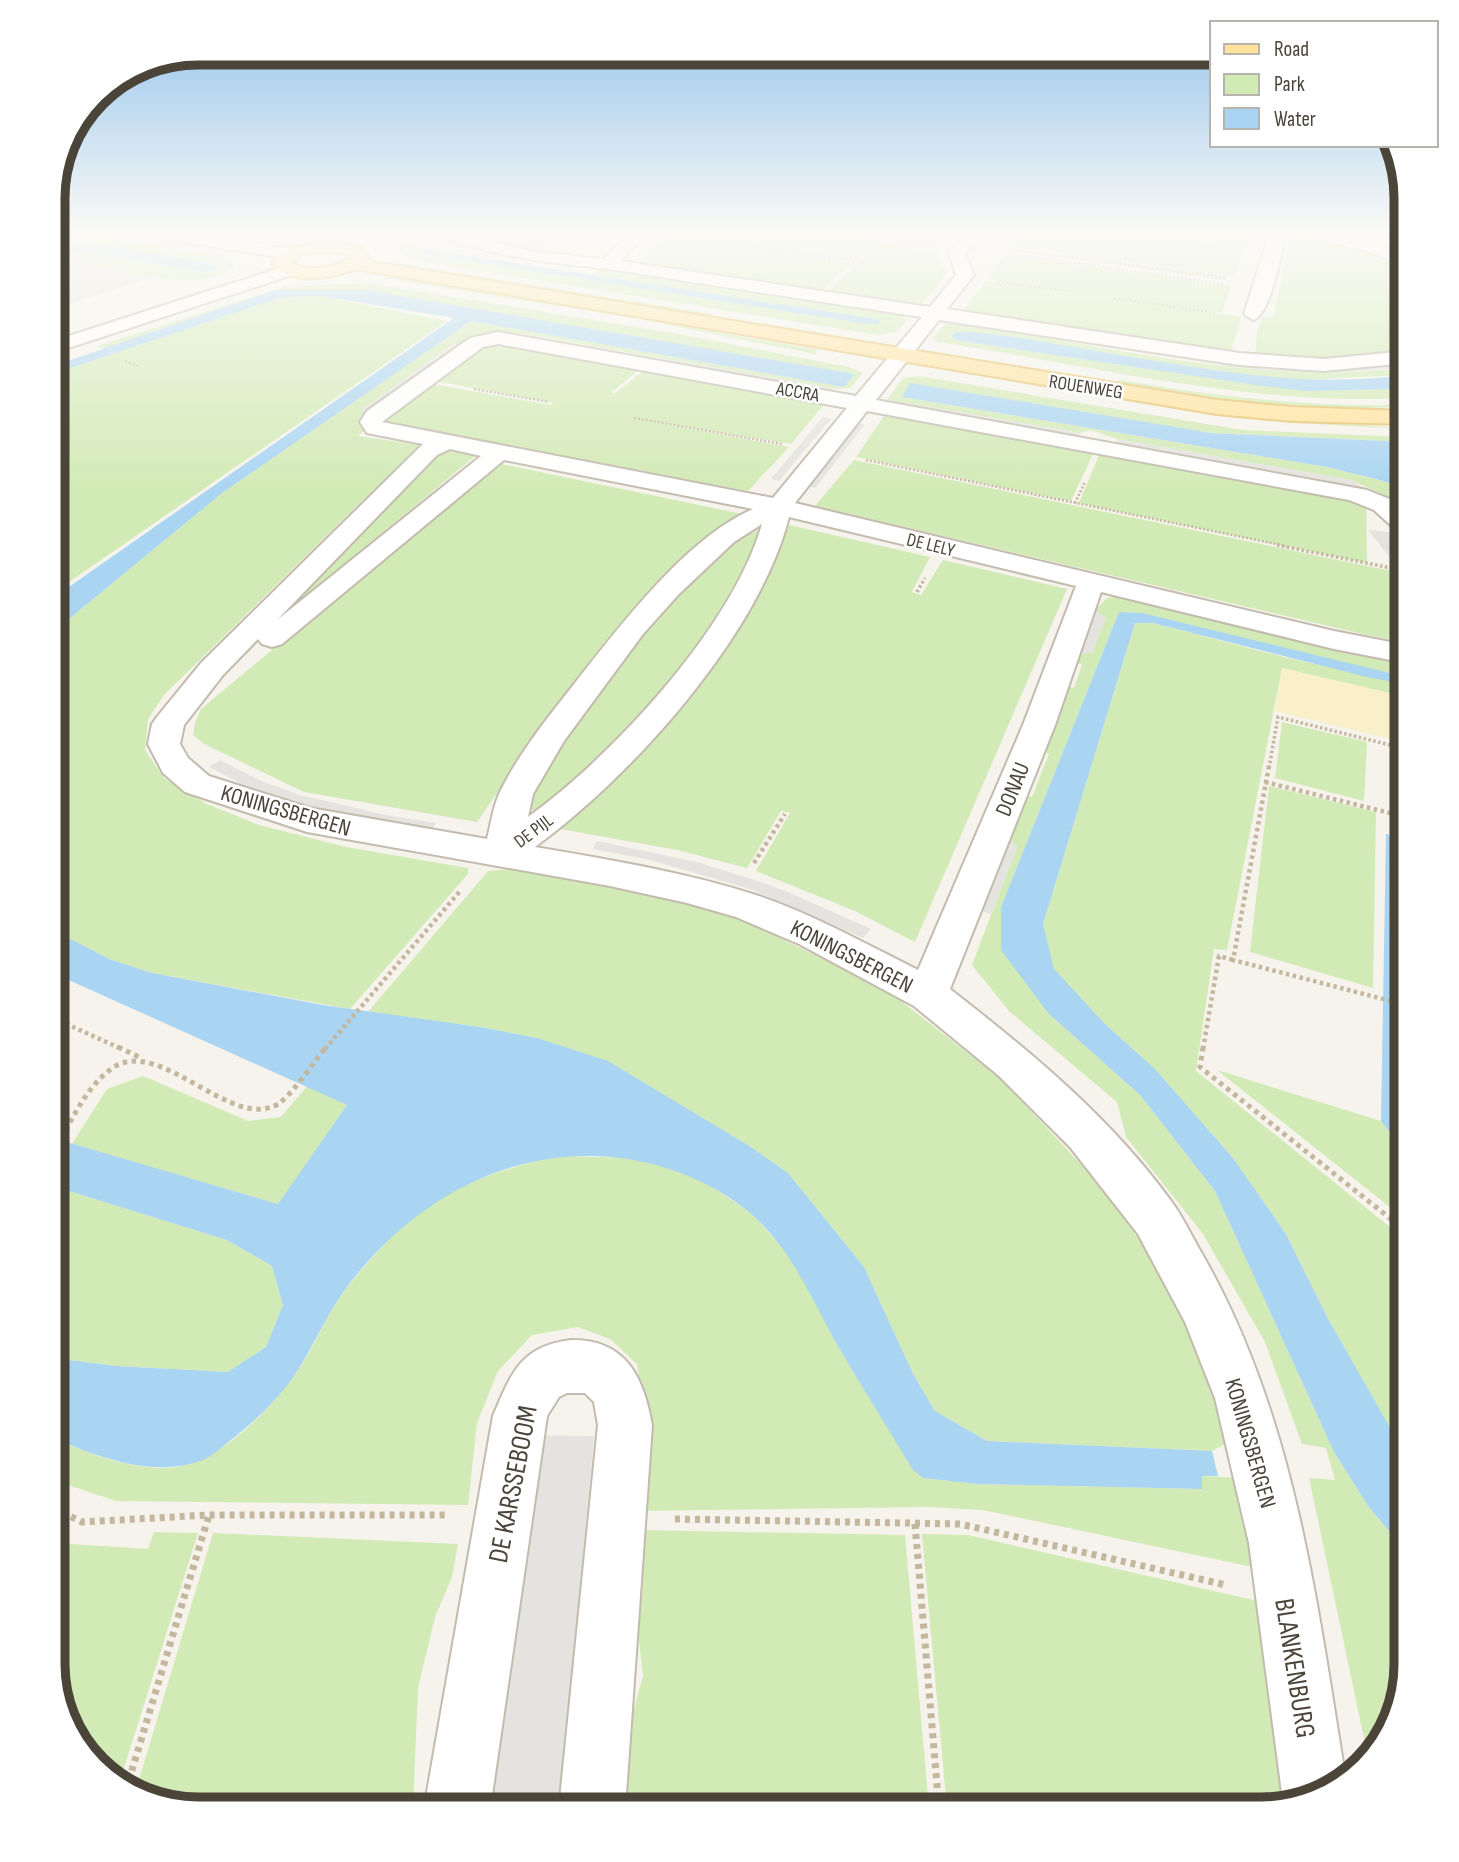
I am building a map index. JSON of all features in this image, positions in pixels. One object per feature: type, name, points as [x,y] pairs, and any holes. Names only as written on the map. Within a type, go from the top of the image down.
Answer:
[{"type":"main road","name":"ROUENWEG","points":[[717,322],[1217,407],[1292,414],[1394,418]]},
{"type":"street","points":[[122,322],[128,323]]},
{"type":"street","points":[[65,343],[131,322]]},
{"type":"street","name":"DE PIJL","points":[[497,853],[554,816],[594,778],[673,694],[720,633],[753,580],[769,547],[779,507],[860,402],[927,322]]},
{"type":"street","points":[[989,322],[1278,363],[1324,365],[1394,358]]},
{"type":"street","name":"ACCRA","points":[[454,442],[375,428],[371,422],[375,416],[477,342],[498,338],[1337,490],[1371,497],[1394,512]]},
{"type":"street","points":[[168,724],[212,668],[420,459],[439,444],[454,442]]},
{"type":"street","name":"DE LELY","points":[[454,442],[779,507],[1091,583],[1394,652]]},
{"type":"street","points":[[168,724],[500,452]]},
{"type":"street","name":"DE PIJL","points":[[497,853],[516,794],[551,736],[633,628],[669,588],[725,537],[745,522],[779,507]]},
{"type":"street","name":"DONAU","points":[[928,994],[1039,725],[1091,583]]},
{"type":"street","name":"KONINGSBERGEN","points":[[168,724],[164,744],[175,765],[197,784],[307,820],[674,886],[730,902],[813,934],[928,994],[1013,1062],[1086,1133],[1155,1218],[1204,1306],[1242,1398],[1282,1570]]},
{"type":"street","name":"DE KARSSEBOOM","points":[[459,1797],[520,1416],[540,1378],[563,1366],[584,1366],[602,1370],[614,1384],[622,1403],[625,1425],[593,1797]]},
{"type":"street","name":"BLANKENBURG","points":[[1282,1570],[1314,1786]]},
{"type":"path","points":[[424,380],[549,402]]},
{"type":"path","points":[[634,418],[821,451],[1394,570]]},
{"type":"path","points":[[1233,960],[1278,717],[1394,747]]},
{"type":"path","points":[[1265,782],[1394,814]]},
{"type":"path","points":[[730,902],[785,814]]},
{"type":"path","name":"DE PIJL","points":[[65,1023],[242,1106],[264,1108],[278,1104],[497,853]]},
{"type":"path","points":[[1394,1002],[1219,956],[1200,1067],[1394,1221]]},
{"type":"path","points":[[65,1134],[95,1085],[116,1065],[143,1059]]},
{"type":"path","points":[[65,1514],[82,1522],[209,1515],[503,1515]]},
{"type":"path","points":[[130,1778],[209,1515]]},
{"type":"path","points":[[616,1518],[960,1524],[1282,1570]]},
{"type":"path","points":[[915,1524],[938,1797]]},
{"type":"green space","points":[[173,322],[183,322],[104,349],[97,346]]},
{"type":"green space","points":[[209,322],[446,322],[65,585],[65,370]]},
{"type":"green space","points":[[470,322],[844,387],[854,374],[534,322],[604,322],[849,367],[863,373],[850,388],[835,389],[519,333],[451,345],[362,410],[364,416],[359,422],[365,430],[358,436],[419,445],[164,695],[148,719],[145,750],[164,778],[207,804],[259,825],[346,847],[468,868],[468,874],[350,1009],[152,973],[109,959],[65,936],[65,622],[222,493]]},
{"type":"green space","points":[[653,322],[818,350],[815,354]]},
{"type":"green space","points":[[797,322],[867,324],[905,322],[896,332],[879,335]]},
{"type":"green space","points":[[1021,322],[1240,322],[1231,353]]},
{"type":"green space","points":[[1260,322],[1394,322],[1394,353],[1328,359],[1255,356]]},
{"type":"green space","points":[[948,323],[1005,331],[1234,367],[1349,372],[1394,369],[1394,376],[1298,380],[1251,377],[1057,345],[955,340],[1305,391],[1394,389],[1394,398],[1287,396],[1169,382],[938,342],[933,338]]},
{"type":"green space","points":[[486,342],[641,368],[612,392],[614,394],[646,369],[826,402],[791,444],[629,418],[789,447],[748,491],[378,422],[432,384],[551,405],[554,403],[435,381]]},
{"type":"green space","points":[[919,376],[1243,430],[1394,436],[1394,441],[1211,433],[902,397],[1327,467],[1394,486],[1394,500],[1351,480],[1117,439],[1090,430],[1080,433],[887,400],[903,378]]},
{"type":"green space","points":[[1119,380],[1256,399],[1394,407],[1255,403],[1115,382]]},
{"type":"green space","points":[[1087,390],[1261,419],[1086,394]]},
{"type":"green space","points":[[886,413],[1094,452],[1071,501],[856,457]]},
{"type":"green space","points":[[1261,419],[1394,428],[1366,427]]},
{"type":"green space","points":[[464,449],[480,452],[272,624],[431,458],[447,451]]},
{"type":"green space","points":[[1100,453],[1366,499],[1367,563],[1079,503]]},
{"type":"green space","points":[[854,460],[1394,572],[1394,640],[1367,635],[815,506]]},
{"type":"green space","points":[[497,463],[742,514],[696,550],[540,731],[477,822],[304,792],[204,744],[193,735],[201,709]]},
{"type":"green space","points":[[766,525],[729,605],[670,683],[628,732],[546,807],[535,811],[527,808],[541,769],[648,624],[727,547]]},
{"type":"green space","points":[[789,525],[930,557],[912,592],[921,595],[943,560],[1067,589],[915,942],[855,911],[756,871],[790,813],[781,811],[747,868],[677,850],[555,828],[766,571]]},
{"type":"green space","points":[[1124,593],[1351,652],[1394,659],[1394,675],[1142,613],[1119,612],[1001,907],[1048,1013],[1140,1095],[1215,1191],[1334,1452],[1368,1506],[1394,1537],[1392,1690],[1381,1723],[1366,1746],[1309,1478],[1335,1480],[1326,1448],[1302,1444],[1265,1342],[1203,1234],[1126,1137],[1117,1102],[1009,1011],[972,965],[1017,847],[1006,834],[1020,794],[1032,797],[1049,754],[1038,750],[1065,686],[1074,688],[1082,665],[1074,662],[1077,654],[1092,653],[1106,618],[1095,610],[1106,599]]},
{"type":"green space","points":[[1135,623],[1153,623],[1284,657],[1394,681],[1394,694],[1282,668],[1227,950],[1214,949],[1196,1071],[1394,1230],[1394,1434],[1327,1317],[1286,1234],[1233,1158],[1154,1068],[1107,1026],[1053,969],[1043,924]]},
{"type":"green space","points":[[1282,722],[1367,742],[1364,801],[1275,778]]},
{"type":"green space","points":[[1269,786],[1376,812],[1373,988],[1250,952]]},
{"type":"green space","points":[[512,869],[631,888],[748,922],[888,991],[1001,1079],[1102,1187],[1176,1292],[1233,1440],[1212,1451],[987,1441],[935,1411],[913,1374],[864,1267],[788,1173],[751,1147],[607,1061],[536,1038],[480,1027],[368,1012],[488,871]]},
{"type":"green space","points":[[1217,1070],[1381,1121],[1394,1138],[1394,1210]]},
{"type":"green space","points":[[143,1076],[248,1121],[281,1117],[307,1086],[348,1105],[278,1204],[72,1144],[107,1089]]},
{"type":"green space","points":[[555,1156],[630,1158],[674,1169],[706,1183],[750,1212],[793,1259],[835,1341],[913,1469],[923,1478],[977,1484],[1202,1489],[1202,1476],[1243,1478],[1257,1568],[983,1510],[929,1507],[639,1511],[645,1421],[637,1364],[610,1339],[578,1327],[532,1335],[498,1371],[477,1423],[468,1505],[116,1501],[65,1484],[65,1443],[107,1459],[165,1468],[183,1466],[219,1450],[251,1424],[280,1394],[305,1359],[343,1293],[398,1230],[415,1215],[452,1192],[492,1174]]},
{"type":"green space","points":[[65,1190],[227,1240],[272,1266],[283,1305],[266,1347],[228,1372],[116,1366],[65,1360]]},
{"type":"green space","points":[[636,1530],[905,1535],[928,1797],[615,1797],[619,1763],[643,1676],[636,1613]]},
{"type":"green space","points":[[154,1532],[198,1533],[122,1774],[87,1738],[78,1723],[67,1690],[65,1544],[148,1549]]},
{"type":"green space","points":[[213,1533],[458,1544],[452,1577],[435,1617],[418,1688],[413,1797],[198,1797],[163,1793],[138,1783]]},
{"type":"green space","points":[[922,1534],[968,1535],[1262,1602],[1289,1794],[1261,1797],[946,1797]]},
{"type":"sand","points":[[1282,668],[1394,694],[1394,740],[1275,711]]},
{"type":"shaded area","points":[[971,323],[1338,368],[1394,363],[1394,369],[1332,373],[1258,370],[968,326]]},
{"type":"shaded area","points":[[464,343],[364,416],[362,410],[451,345]]},
{"type":"shaded area","points":[[668,359],[832,388],[828,392],[663,363]]},
{"type":"shaded area","points":[[895,402],[902,402],[1080,433],[1078,437]]},
{"type":"shaded area","points":[[823,417],[831,419],[779,481],[771,479]]},
{"type":"shaded area","points":[[857,423],[865,424],[815,488],[807,486]]},
{"type":"shaded area","points":[[1117,439],[1351,480],[1366,489],[1115,444]]},
{"type":"shaded area","points":[[1368,530],[1394,533],[1394,563]]},
{"type":"shaded area","points":[[1095,610],[1106,618],[1092,653],[1077,654]]},
{"type":"shaded area","points":[[220,760],[261,781],[300,795],[386,815],[436,823],[430,833],[316,810],[242,784],[209,767]]},
{"type":"shaded area","points":[[1006,834],[1017,847],[991,914],[976,909]]},
{"type":"shaded area","points":[[597,841],[697,862],[752,879],[871,929],[863,938],[750,889],[650,860],[593,849]]},
{"type":"shaded area","points":[[532,1435],[594,1436],[560,1797],[485,1797]]},
{"type":"water","points":[[182,322],[209,322],[65,370],[65,362]]},
{"type":"water","points":[[448,322],[470,322],[222,493],[65,622],[65,590]]},
{"type":"water","points":[[476,322],[551,322],[855,374],[844,387]]},
{"type":"water","points":[[854,322],[879,322],[867,324]]},
{"type":"water","points":[[957,332],[971,332],[1000,335],[1197,368],[1280,377],[1364,379],[1394,376],[1394,389],[1305,391],[1255,385],[955,340],[952,335]]},
{"type":"water","points":[[910,383],[1211,433],[1394,441],[1394,486],[1327,467],[902,397]]},
{"type":"water","points":[[1119,612],[1142,613],[1394,674],[1394,682],[1371,678],[1153,623],[1135,623],[1043,924],[1054,969],[1107,1026],[1154,1068],[1233,1158],[1286,1234],[1327,1317],[1394,1433],[1394,1537],[1368,1506],[1334,1452],[1215,1191],[1140,1095],[1048,1013],[1001,950],[1001,907]]},
{"type":"water","points":[[1386,834],[1394,836],[1394,1138],[1381,1121]]},
{"type":"water","points":[[65,936],[109,959],[152,973],[323,1005],[480,1027],[537,1038],[608,1061],[751,1147],[788,1173],[864,1267],[913,1374],[935,1411],[987,1441],[1212,1451],[1218,1476],[1202,1476],[1202,1489],[977,1484],[923,1478],[913,1470],[874,1406],[788,1256],[764,1226],[727,1196],[691,1177],[652,1164],[606,1157],[562,1157],[519,1165],[478,1180],[439,1201],[403,1227],[371,1258],[342,1294],[299,1369],[279,1395],[248,1426],[207,1458],[184,1465],[146,1466],[107,1458],[65,1443],[65,1360],[116,1366],[228,1372],[266,1347],[283,1305],[272,1266],[227,1240],[65,1190],[65,1142],[278,1204],[347,1105],[65,978]]}]
